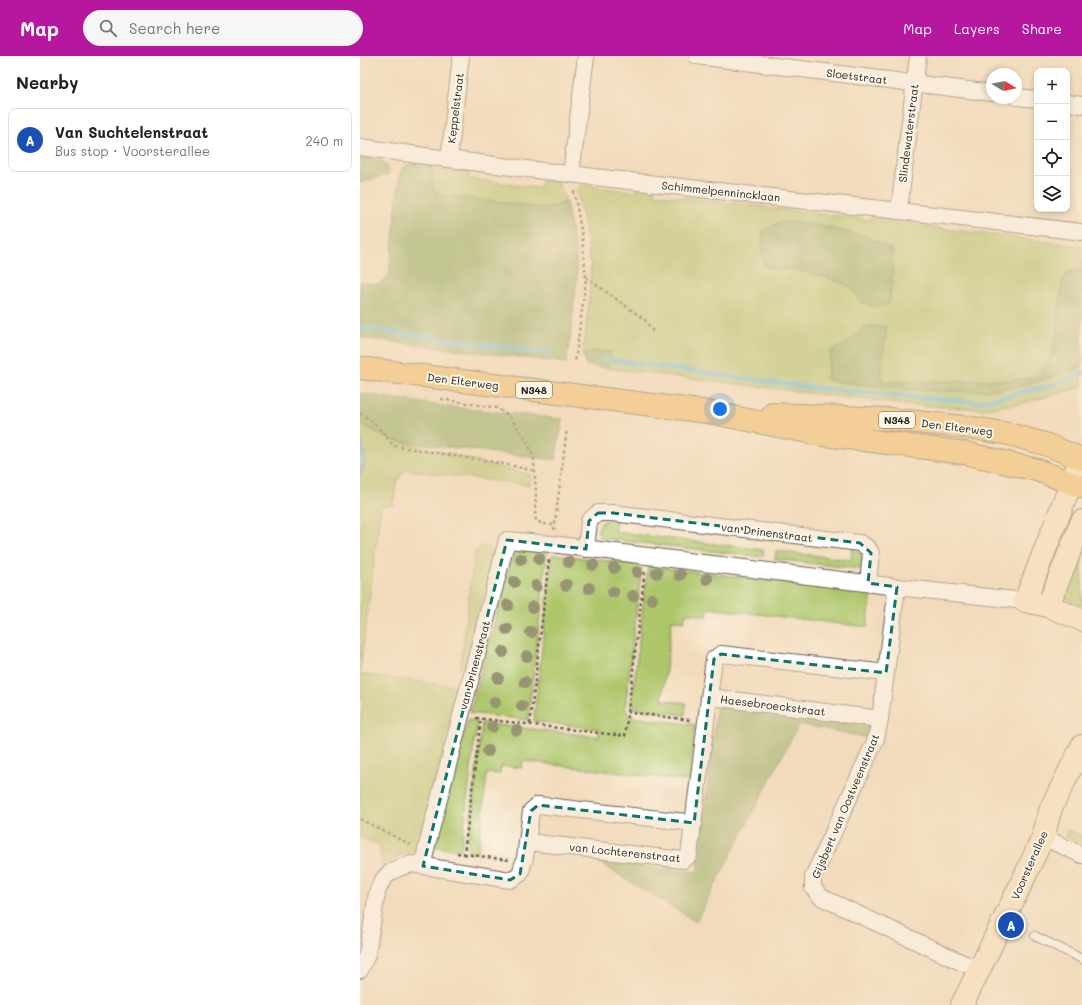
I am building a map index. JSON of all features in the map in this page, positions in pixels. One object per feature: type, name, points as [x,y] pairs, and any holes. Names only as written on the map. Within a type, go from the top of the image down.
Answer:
[{"type":"main road","name":"Den Elterweg","points":[[360,368],[708,412],[818,434],[965,453],[1037,470],[1077,485]]},
{"type":"main road","name":"Den Elterweg","points":[[708,412],[860,417],[973,428],[1009,434],[1045,444],[1082,458],[1077,485],[1025,601]]},
{"type":"main road","points":[[1048,606],[1082,521]]},
{"type":"main road","name":"van Drinenstraat","points":[[1025,601],[1048,606],[1082,620]]},
{"type":"main road","name":"Voorsterallee","points":[[962,1005],[1043,837],[1051,808],[1082,746]]},
{"type":"street","name":"Keppelstraat","points":[[449,159],[461,56]]},
{"type":"street","points":[[571,174],[586,56]]},
{"type":"street","name":"Sloetstraat","points":[[697,56],[986,92]]},
{"type":"street","name":"Slindewaterstraat","points":[[899,210],[918,56]]},
{"type":"street","points":[[1022,97],[1034,99]]},
{"type":"street","points":[[1070,103],[1082,105]]},
{"type":"street","name":"Schimmelpennincklaan","points":[[360,147],[571,174],[899,210],[1082,232]]},
{"type":"street","name":"van Drinenstraat","points":[[586,549],[589,521],[598,513],[613,513],[860,543],[868,548],[871,553],[868,583]]},
{"type":"street","name":"van Drinenstraat","points":[[423,866],[426,849],[507,540],[1025,601]]},
{"type":"street","name":"Gijsbert van Oostveenstraat","points":[[897,587],[880,719],[876,739],[813,877],[813,888],[821,897],[965,964],[979,968]]},
{"type":"street","name":"Haesebroeckstraat","points":[[880,719],[710,697],[714,659],[721,654],[886,674]]},
{"type":"street","name":"van Lochterenstraat","points":[[528,842],[683,860],[689,855],[710,697]]},
{"type":"street","points":[[360,970],[367,955],[366,928],[380,884],[384,878],[393,870],[412,864],[510,880],[520,874],[528,842],[531,811],[538,805],[694,823]]},
{"type":"street","points":[[1043,837],[1082,854]]},
{"type":"lane","points":[[1035,936],[1082,958]]},
{"type":"path","points":[[571,174],[582,235],[586,277],[575,363]]},
{"type":"path","points":[[586,277],[645,320],[654,333]]},
{"type":"path","name":"Den Elterweg","points":[[436,398],[497,408],[509,416],[527,441],[534,459],[536,522],[555,525]]},
{"type":"path","points":[[360,413],[375,424],[394,446],[500,462],[535,471]]},
{"type":"path","points":[[530,724],[551,544],[555,525],[567,429]]},
{"type":"path","points":[[464,854],[481,719],[625,736],[646,556]]},
{"type":"path","points":[[628,712],[706,722]]},
{"type":"path","points":[[360,819],[415,848],[524,862]]},
{"type":"highlighted area","points":[[598,513],[613,513],[860,543],[871,553],[868,583],[897,587],[886,673],[721,654],[714,659],[694,823],[538,805],[531,811],[520,874],[510,880],[423,866],[507,540],[586,549],[589,521]]},
{"type":"green space","points":[[360,158],[375,159],[383,162],[388,169],[389,174],[360,183]]},
{"type":"green space","points":[[411,164],[431,166],[433,188],[437,194],[543,208],[553,207],[566,202],[576,252],[577,277],[566,363],[360,338],[360,282],[378,284],[389,275],[400,172],[403,167]]},
{"type":"green space","points":[[431,166],[469,171],[469,179],[540,188],[541,180],[558,182],[566,202],[553,207],[543,208],[437,194],[433,188]]},
{"type":"green space","points":[[581,185],[637,192],[640,185],[654,187],[655,194],[870,220],[873,214],[886,215],[888,222],[1082,246],[1082,270],[1070,271],[1063,279],[1056,338],[1051,357],[1037,378],[1005,380],[882,381],[882,364],[858,335],[847,344],[831,351],[826,379],[879,386],[976,391],[1024,385],[1082,366],[1082,387],[1023,403],[983,409],[907,405],[607,368],[610,352],[583,354],[590,290],[591,265],[577,189]],"holes":[[[794,269],[893,275],[875,307],[861,302],[852,287],[828,278]]]},
{"type":"green space","points":[[780,222],[802,222],[865,236],[892,249],[893,275],[889,304],[875,307],[861,302],[852,287],[828,278],[794,269],[779,270],[764,266],[762,231]]},
{"type":"green space","points":[[1082,270],[1082,366],[1024,385],[975,391],[900,389],[826,380],[831,351],[857,335],[864,326],[887,327],[882,364],[882,381],[1005,380],[1037,378],[1051,357],[1056,338],[1063,279],[1070,271]]},
{"type":"green space","points":[[590,351],[611,352],[607,368],[586,365],[583,354]]},
{"type":"green space","points":[[360,393],[450,407],[563,419],[555,460],[397,441],[379,434],[360,423]]},
{"type":"green space","points":[[360,397],[379,434],[397,441],[531,475],[529,485],[405,470],[396,483],[393,505],[381,506],[360,672],[360,476],[362,473],[360,472]]},
{"type":"green space","points":[[616,519],[615,532],[764,550],[763,557],[600,538],[598,531],[600,525],[606,520]]},
{"type":"green space","points":[[1082,542],[1082,606],[1068,600],[1064,596]]},
{"type":"green space","points":[[481,546],[490,549],[493,552],[494,557],[464,670],[462,671],[460,669],[474,556],[475,552]]},
{"type":"green space","points":[[852,548],[863,556],[864,562],[861,569],[775,559],[776,551],[851,560]]},
{"type":"green space","points":[[521,551],[547,553],[528,720],[470,713],[511,560],[515,554]]},
{"type":"green space","points":[[552,554],[642,565],[625,708],[630,717],[695,725],[689,781],[523,761],[522,768],[501,766],[500,774],[487,773],[478,853],[467,851],[482,723],[599,737],[599,729],[534,721]]},
{"type":"green space","points":[[648,566],[872,593],[867,627],[708,608],[707,616],[686,613],[684,622],[672,620],[662,700],[686,703],[685,715],[631,708]]},
{"type":"green space","points":[[360,674],[459,687],[417,852],[402,854],[383,868],[379,845],[360,837],[360,723],[363,703],[360,697]]},
{"type":"green space","points":[[717,704],[874,723],[873,739],[799,724],[696,922],[598,862],[697,872]]},
{"type":"green space","points":[[468,720],[477,721],[461,850],[435,847]]},
{"type":"green space","points":[[1068,830],[1082,836],[1082,844],[1065,836]]},
{"type":"water","points":[[360,437],[364,446],[365,461],[363,471],[360,476]]},
{"type":"waterway","points":[[360,328],[550,353]]},
{"type":"waterway","points":[[605,359],[805,387],[978,402],[1051,386],[1082,373]]},
{"type":"place","name":"Van Suchtelenstraat","points":[[1011,925]]}]
